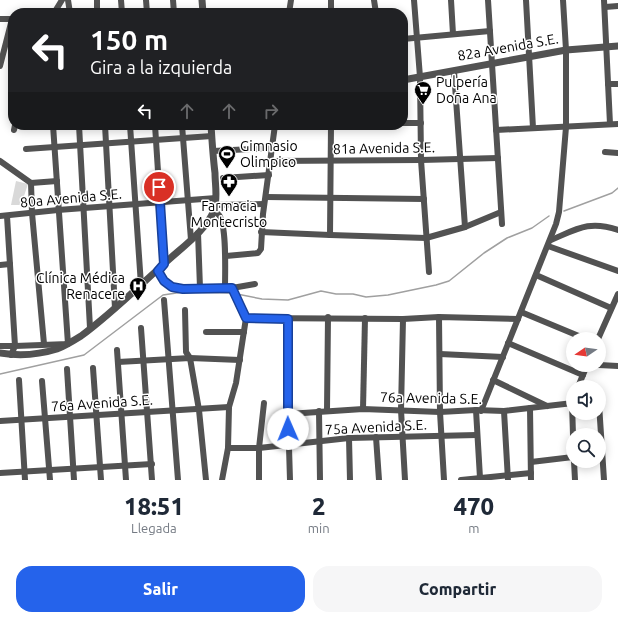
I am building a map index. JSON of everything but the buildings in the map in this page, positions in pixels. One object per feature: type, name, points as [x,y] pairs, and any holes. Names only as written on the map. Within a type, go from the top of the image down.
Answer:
[{"type":"street","points":[[414,0],[420,77],[421,160],[429,272]]},
{"type":"street","points":[[450,0],[452,34]]},
{"type":"street","points":[[488,0],[502,224]]},
{"type":"street","points":[[526,0],[533,128]]},
{"type":"street","points":[[480,478],[477,435],[478,410],[503,357],[550,243],[559,212],[566,127],[566,50],[563,0]]},
{"type":"street","points":[[610,124],[605,3],[618,6]]},
{"type":"street","points":[[408,38],[490,31]]},
{"type":"street","points":[[0,66],[8,35]]},
{"type":"street","name":"82a Avenida S.E.","points":[[408,79],[566,50],[618,46]]},
{"type":"street","points":[[454,70],[459,159],[465,227]]},
{"type":"street","points":[[608,84],[618,84]]},
{"type":"street","points":[[408,123],[420,123]]},
{"type":"street","points":[[496,130],[618,124]]},
{"type":"street","points":[[53,130],[68,344]]},
{"type":"street","points":[[79,130],[90,328]]},
{"type":"street","points":[[106,130],[115,308]]},
{"type":"street","points":[[130,130],[140,285]]},
{"type":"street","points":[[155,130],[164,264]]},
{"type":"street","points":[[182,130],[191,240]]},
{"type":"street","points":[[211,130],[215,205],[222,222],[228,288],[246,318],[236,383],[229,408],[228,448],[222,480]]},
{"type":"street","points":[[226,256],[258,253],[261,249],[264,204],[274,130]]},
{"type":"street","points":[[330,235],[331,130]]},
{"type":"street","points":[[26,149],[212,136]]},
{"type":"street","points":[[213,151],[272,148]]},
{"type":"street","points":[[606,152],[618,153]]},
{"type":"street","name":"81a Avenida S.E.","points":[[271,161],[498,158]]},
{"type":"street","points":[[0,161],[31,183],[57,182]]},
{"type":"street","points":[[223,178],[269,175]]},
{"type":"street","points":[[31,183],[32,213],[44,344]]},
{"type":"street","points":[[266,196],[424,199]]},
{"type":"street","name":"80a Avenida S.E.","points":[[3,216],[58,210],[187,201],[215,205],[264,204]]},
{"type":"street","points":[[0,353],[11,355],[31,355],[42,353],[68,344],[115,308],[191,240],[207,223],[215,205]]},
{"type":"street","points":[[261,232],[426,238],[465,227],[501,212]]},
{"type":"street","points":[[3,216],[10,264],[15,346],[11,355]]},
{"type":"street","points":[[550,243],[591,225],[602,225],[618,230]]},
{"type":"street","points":[[198,233],[200,288]]},
{"type":"street","points":[[550,243],[618,271]]},
{"type":"street","points":[[0,265],[10,264]]},
{"type":"street","points":[[158,271],[164,281],[172,287],[183,289],[228,288],[255,284]]},
{"type":"street","points":[[536,275],[611,308]]},
{"type":"street","points":[[601,332],[618,294]]},
{"type":"street","points":[[164,300],[178,480]]},
{"type":"street","points":[[185,310],[186,352],[190,358],[199,410],[206,480]]},
{"type":"street","points":[[521,312],[569,332]]},
{"type":"street","points":[[246,318],[403,319],[439,317],[518,319]]},
{"type":"street","points":[[439,317],[440,412],[444,480]]},
{"type":"street","points":[[327,410],[328,318]]},
{"type":"street","points":[[363,409],[365,318]]},
{"type":"street","points":[[288,319],[290,480]]},
{"type":"street","points":[[403,319],[401,410],[405,480]]},
{"type":"street","points":[[141,328],[152,480]]},
{"type":"street","points":[[206,332],[244,332]]},
{"type":"street","points":[[508,343],[583,375]]},
{"type":"street","points":[[0,346],[68,344]]},
{"type":"street","points":[[117,350],[126,480]]},
{"type":"street","points":[[440,354],[503,357]]},
{"type":"street","points":[[118,362],[190,358],[240,360]]},
{"type":"street","points":[[606,366],[618,367]]},
{"type":"street","points":[[93,368],[101,480]]},
{"type":"street","points":[[67,369],[74,480]]},
{"type":"street","points":[[581,380],[584,372]]},
{"type":"street","points":[[19,380],[25,480]]},
{"type":"street","points":[[493,380],[547,406]]},
{"type":"street","points":[[42,381],[50,480]]},
{"type":"street","points":[[259,480],[259,448],[264,403]]},
{"type":"street","name":"76a Avenida S.E.","points":[[288,414],[327,410],[363,409],[440,412],[478,410],[504,411],[566,403]]},
{"type":"street","name":"76a Avenida S.E.","points":[[0,421],[229,408]]},
{"type":"street","points":[[530,408],[531,480]]},
{"type":"street","points":[[319,411],[320,480]]},
{"type":"street","points":[[504,411],[508,478]]},
{"type":"street","name":"75a Avenida S.E.","points":[[228,448],[259,448],[349,438],[477,435]]},
{"type":"street","points":[[376,437],[379,480]]},
{"type":"street","points":[[349,438],[350,480]]},
{"type":"street","points":[[531,462],[566,458]]},
{"type":"street","points":[[0,473],[152,464]]},
{"type":"street","points":[[574,468],[575,480]]},
{"type":"street","points":[[602,468],[604,480]]},
{"type":"street","points":[[461,480],[508,478],[531,473]]},
{"type":"shaded area","points":[[16,181],[28,184],[21,205],[11,205]]},
{"type":"waterway","points":[[564,211],[612,193],[618,188]]},
{"type":"waterway","points":[[237,294],[262,299],[288,300],[321,291],[336,294],[353,294],[366,297],[388,295],[436,285],[449,281],[484,253],[507,238],[532,228],[549,216]]},
{"type":"waterway","points":[[0,374],[84,355],[163,295],[183,292],[232,293]]},
{"type":"place","name":"Pulpería Doña Ana","points":[[423,105]]},
{"type":"place","name":"Gimnasio Olimpico","points":[[227,169]]},
{"type":"place","name":"Farmacia Montecristo","points":[[229,197]]},
{"type":"place","name":"Clínica Médica Renacere","points":[[138,301]]},
{"type":"route","points":[[159,187],[164,264],[158,271],[164,281],[172,287],[183,289],[232,288],[246,318],[288,319],[288,429]]}]
